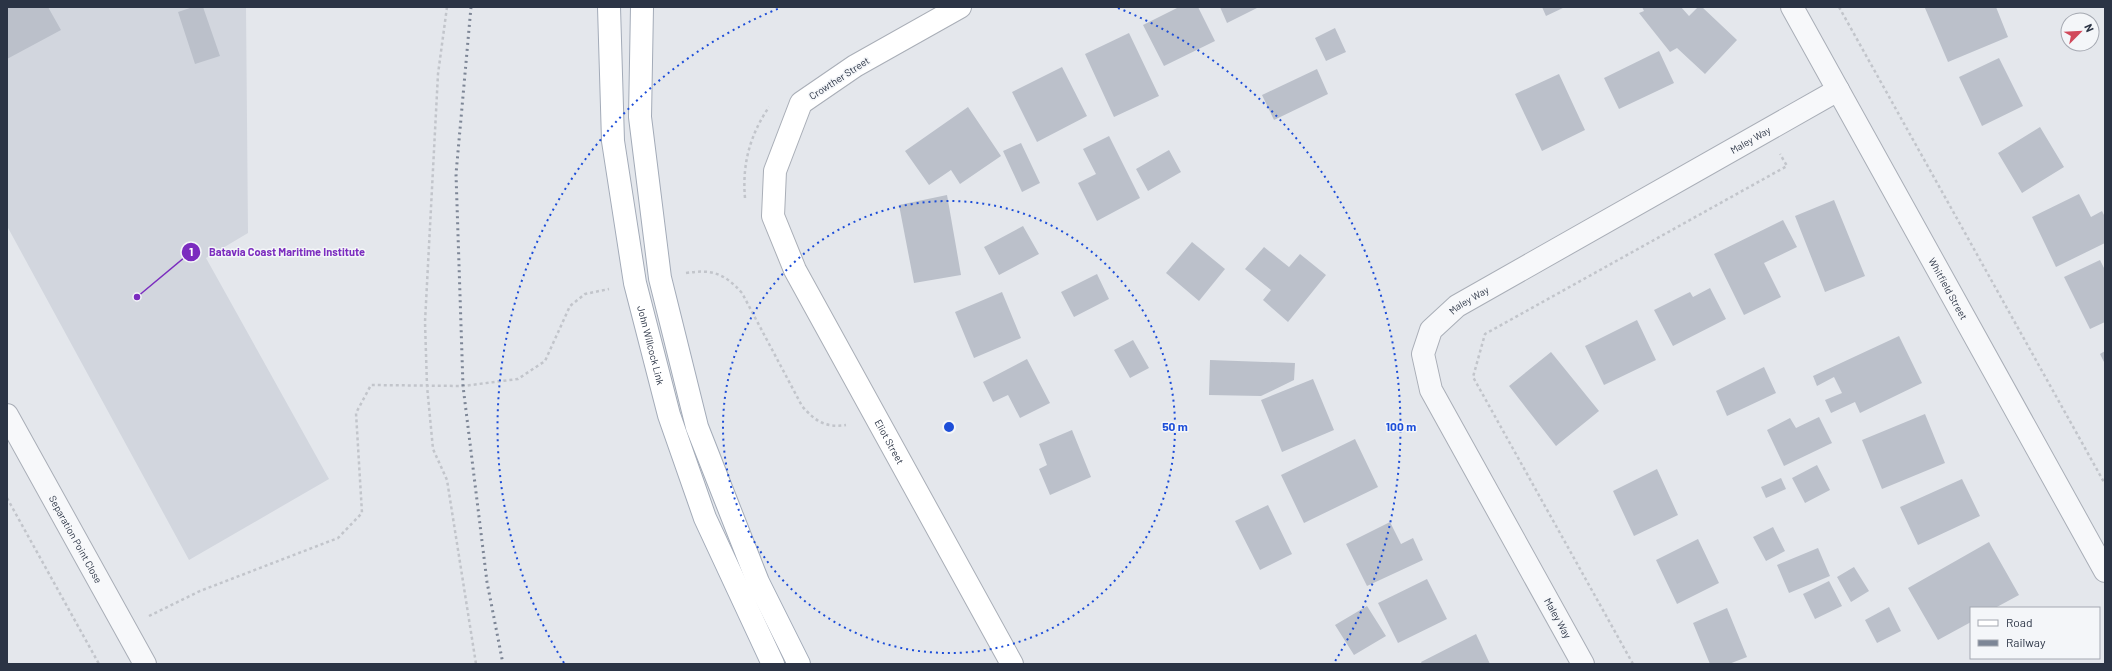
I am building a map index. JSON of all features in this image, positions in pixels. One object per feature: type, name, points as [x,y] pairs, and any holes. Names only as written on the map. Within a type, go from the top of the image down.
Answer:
[{"type":"main road","name":"John Willcock Link","points":[[609,7],[613,141],[635,283],[669,415],[705,518],[773,664]]},
{"type":"main road","points":[[642,7],[640,117],[660,278],[697,427],[758,582],[800,664]]},
{"type":"main road","name":"Crowther Street","points":[[772,216],[775,171],[801,103],[855,66],[960,7]]},
{"type":"main road","name":"Eliot Street","points":[[772,216],[795,270],[1012,664]]},
{"type":"street","name":"Whitfield Street","points":[[1792,7],[2105,571]]},
{"type":"street","name":"Maley Way","points":[[1583,664],[1431,390],[1423,354],[1431,330],[1457,306],[1838,90]]},
{"type":"street","name":"Separation Point Close","points":[[7,415],[145,664]]},
{"type":"path","points":[[447,7],[438,74],[424,322],[427,386],[433,449],[447,480],[476,664]]},
{"type":"path","points":[[1839,7],[2105,484]]},
{"type":"path","points":[[1633,664],[1473,377],[1485,334],[1787,166]]},
{"type":"path","points":[[679,274],[701,270],[716,273],[731,281],[742,293],[802,406],[813,418],[826,425],[846,425]]},
{"type":"path","points":[[125,628],[200,591],[338,538],[362,513],[356,413],[371,385],[485,385],[518,379],[545,361],[570,306],[585,294],[615,288]]},
{"type":"path","points":[[7,498],[99,664]]},
{"type":"shaded area","points":[[7,7],[246,7],[248,233],[206,258],[329,479],[189,560],[7,226]]},
{"type":"building","points":[[7,7],[48,7],[61,30],[7,59]]},
{"type":"building","points":[[193,7],[203,7],[220,56],[195,64],[178,12]]},
{"type":"building","points":[[1179,7],[1198,7],[1215,41],[1164,66],[1143,25]]},
{"type":"building","points":[[1220,7],[1259,7],[1227,23]]},
{"type":"building","points":[[1542,7],[1565,7],[1546,16]]},
{"type":"building","points":[[1642,7],[1681,7],[1689,16],[1698,7],[1702,7],[1737,40],[1705,74],[1677,48],[1670,52],[1639,13],[1644,11]]},
{"type":"building","points":[[1996,7],[2008,37],[1948,62],[1925,8]]},
{"type":"building","points":[[1335,28],[1346,52],[1326,61],[1315,38]]},
{"type":"building","points":[[1129,33],[1159,96],[1114,117],[1085,54]]},
{"type":"building","points":[[1659,51],[1674,83],[1619,109],[1604,78]]},
{"type":"building","points":[[1999,58],[2023,106],[1982,126],[1959,77]]},
{"type":"building","points":[[1062,67],[1087,116],[1037,142],[1012,92]]},
{"type":"building","points":[[1317,69],[1328,94],[1274,120],[1262,95]]},
{"type":"building","points":[[1559,74],[1585,130],[1542,151],[1515,94]]},
{"type":"building","points":[[968,107],[1001,156],[960,184],[951,170],[929,185],[905,151]]},
{"type":"building","points":[[2040,127],[2064,167],[2022,193],[1998,153]]},
{"type":"building","points":[[1109,136],[1140,198],[1097,221],[1078,183],[1096,174],[1083,149]]},
{"type":"building","points":[[1021,143],[1040,183],[1022,192],[1003,151]]},
{"type":"building","points":[[1169,150],[1181,172],[1148,191],[1136,169]]},
{"type":"building","points":[[2079,194],[2091,217],[2102,211],[2105,217],[2105,243],[2056,267],[2032,217]]},
{"type":"building","points":[[947,195],[961,275],[914,283],[899,205]]},
{"type":"building","points":[[1834,200],[1865,276],[1825,292],[1795,216]]},
{"type":"building","points":[[1783,220],[1797,247],[1764,263],[1781,297],[1744,315],[1714,254]]},
{"type":"building","points":[[1023,226],[1039,254],[999,275],[984,247]]},
{"type":"building","points":[[1192,242],[1225,269],[1199,301],[1166,273]]},
{"type":"building","points":[[1264,247],[1289,267],[1300,254],[1326,275],[1288,322],[1263,300],[1271,290],[1245,269]]},
{"type":"building","points":[[2100,260],[2105,270],[2105,322],[2090,329],[2064,277]]},
{"type":"building","points":[[1097,274],[1109,299],[1074,317],[1061,292]]},
{"type":"building","points":[[1710,288],[1726,319],[1673,346],[1654,310],[1690,292],[1693,297]]},
{"type":"building","points":[[1002,292],[1021,338],[974,358],[955,312]]},
{"type":"building","points":[[1637,320],[1656,360],[1604,385],[1585,346]]},
{"type":"building","points":[[1899,336],[1922,383],[1860,413],[1855,402],[1831,413],[1825,400],[1842,393],[1834,377],[1817,386],[1813,376]]},
{"type":"building","points":[[1133,340],[1149,368],[1130,378],[1114,350]]},
{"type":"building","points":[[2105,351],[2105,364],[2100,354]]},
{"type":"building","points":[[1551,352],[1599,411],[1556,446],[1509,386]]},
{"type":"building","points":[[1027,359],[1050,403],[1020,418],[1008,395],[993,402],[983,382]]},
{"type":"building","points":[[1210,360],[1295,363],[1294,380],[1261,396],[1209,395]]},
{"type":"building","points":[[1764,367],[1776,393],[1727,416],[1716,391]]},
{"type":"building","points":[[1313,379],[1334,430],[1282,452],[1261,400]]},
{"type":"building","points":[[1925,414],[1945,463],[1882,489],[1862,440]]},
{"type":"building","points":[[1819,417],[1832,443],[1784,466],[1767,430],[1790,418],[1796,428]]},
{"type":"building","points":[[1072,430],[1091,477],[1050,495],[1039,469],[1047,465],[1039,444]]},
{"type":"building","points":[[1355,439],[1378,487],[1304,523],[1281,475]]},
{"type":"building","points":[[1817,465],[1830,490],[1805,503],[1792,478]]},
{"type":"building","points":[[1657,469],[1678,515],[1634,536],[1613,491]]},
{"type":"building","points":[[1781,478],[1786,489],[1766,498],[1761,487]]},
{"type":"building","points":[[1962,479],[1980,516],[1918,545],[1900,507]]},
{"type":"building","points":[[1268,505],[1292,554],[1260,570],[1235,521]]},
{"type":"building","points":[[1390,522],[1401,544],[1413,538],[1423,560],[1367,586],[1346,544]]},
{"type":"building","points":[[1773,527],[1785,551],[1766,561],[1753,537]]},
{"type":"building","points":[[1698,539],[1719,583],[1677,604],[1656,560]]},
{"type":"building","points":[[1989,542],[2019,595],[1997,607],[1970,607],[1970,623],[1938,640],[1908,588]]},
{"type":"building","points":[[1818,548],[1830,576],[1789,593],[1777,565]]},
{"type":"building","points":[[1854,567],[1869,591],[1851,602],[1837,577]]},
{"type":"building","points":[[1427,579],[1447,619],[1398,643],[1378,603]]},
{"type":"building","points":[[1829,581],[1842,606],[1815,619],[1803,594]]},
{"type":"building","points":[[1367,606],[1386,636],[1354,655],[1335,625]]},
{"type":"building","points":[[1889,607],[1901,631],[1877,643],[1865,620]]},
{"type":"building","points":[[1727,608],[1747,657],[1729,664],[1710,664],[1693,623]]},
{"type":"building","points":[[1476,634],[1490,664],[1422,664],[1421,662]]},
{"type":"railway","points":[[471,7],[456,174],[463,386],[487,582],[503,664]]},
{"type":"place","name":"Batavia Coast Maritime Institute","points":[[137,297]]}]
